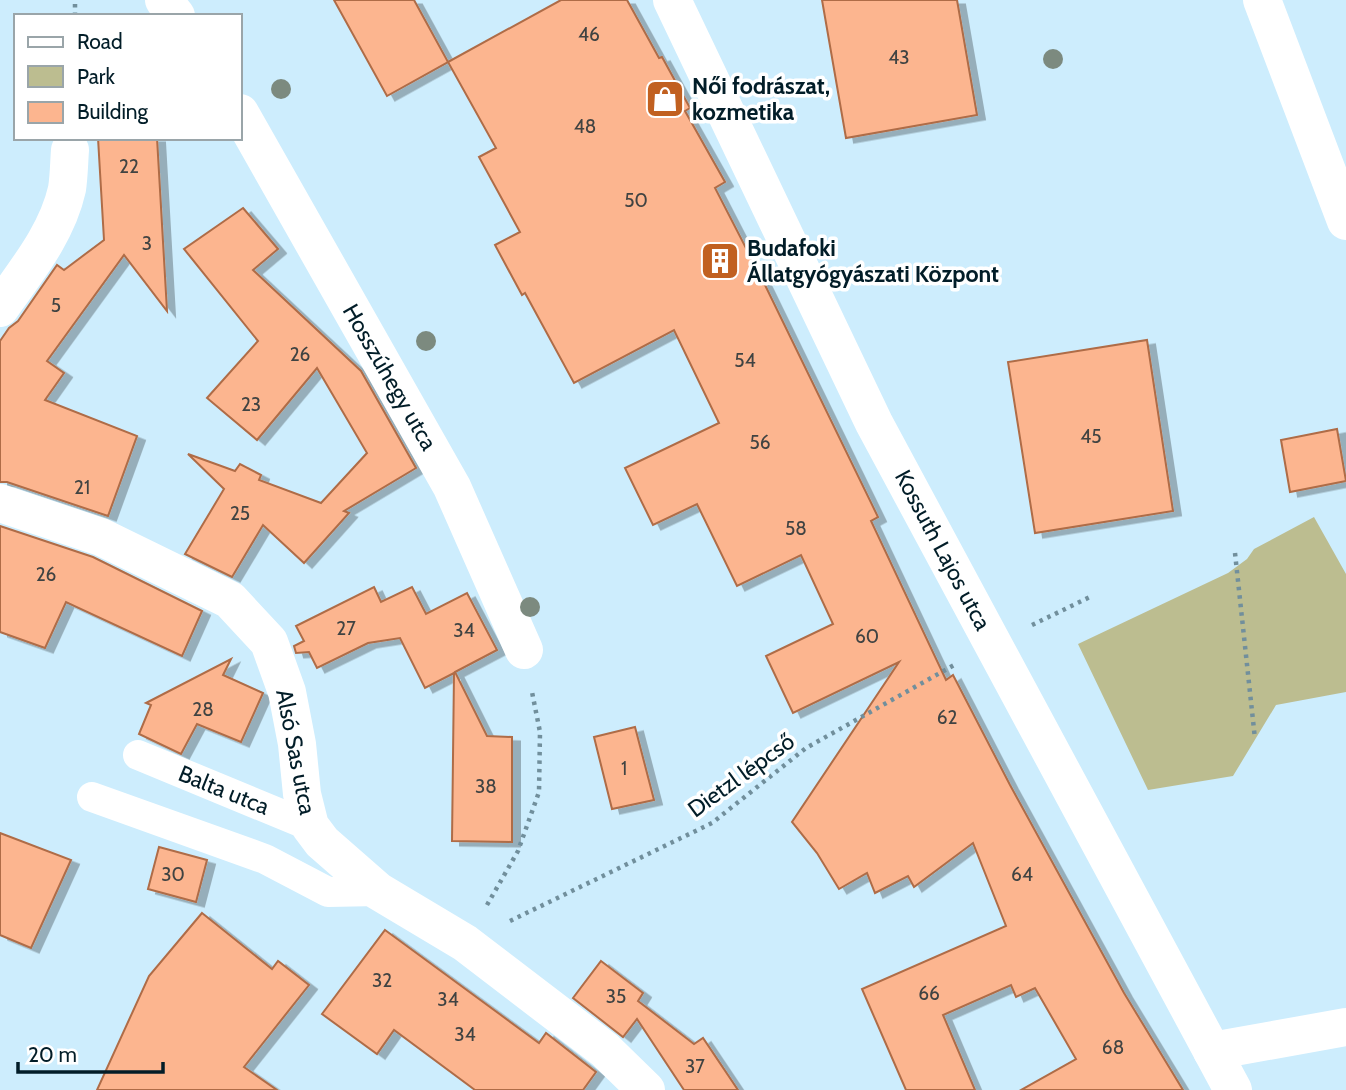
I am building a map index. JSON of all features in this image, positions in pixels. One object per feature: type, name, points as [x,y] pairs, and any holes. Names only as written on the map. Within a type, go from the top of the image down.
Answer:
[{"type":"street","name":"Kossuth Lajos utca","points":[[672,0],[874,423],[1233,1090]]},
{"type":"street","points":[[1262,0],[1346,220]]},
{"type":"street","name":"Hosszúhegy utca","points":[[242,117],[452,487],[524,650]]},
{"type":"street","points":[[0,308],[51,234],[67,187],[70,150]]},
{"type":"street","name":"Alsó Sas utca","points":[[0,503],[101,537],[230,600],[269,642],[287,692],[297,744],[302,794],[310,825],[322,842],[378,891],[465,943],[605,1050],[646,1090]]},
{"type":"street","points":[[1212,1051],[1346,1027]]},
{"type":"lane","name":"Balta utca","points":[[138,755],[310,825]]},
{"type":"lane","points":[[92,797],[265,859],[328,892],[378,891]]},
{"type":"path","points":[[1235,553],[1255,739]]},
{"type":"path","name":"Dietzl lépcső","points":[[465,943],[712,823],[806,748],[994,643],[1092,596]]},
{"type":"path","points":[[465,943],[518,851],[539,792],[540,732],[524,650]]},
{"type":"green space","points":[[1314,517],[1346,574],[1346,692],[1276,705],[1233,776],[1148,790],[1078,644],[1228,573],[1247,559],[1254,549]]},
{"type":"building","points":[[334,0],[414,0],[448,62],[387,96]]},
{"type":"building","points":[[561,0],[627,0],[659,58],[662,57],[690,108],[685,111],[725,182],[715,188],[878,517],[871,521],[946,680],[953,675],[1124,993],[1183,1090],[1021,1090],[1076,1059],[1035,988],[1016,997],[1011,985],[943,1015],[975,1090],[906,1090],[862,989],[1006,926],[973,843],[914,887],[908,876],[875,893],[867,873],[839,889],[817,853],[792,822],[899,662],[793,713],[766,656],[833,624],[801,555],[737,586],[697,504],[653,525],[625,468],[719,423],[674,330],[574,383],[525,293],[522,295],[495,245],[520,232],[479,157],[496,148],[448,62]]},
{"type":"building","points":[[822,0],[957,0],[977,115],[846,138]]},
{"type":"building","points":[[98,140],[157,140],[167,311],[124,255],[47,361],[64,373],[45,400],[137,436],[108,516],[7,482],[0,482],[0,341],[18,321],[57,265],[64,270],[104,240]]},
{"type":"building","points":[[243,208],[278,249],[253,270],[361,371],[416,468],[344,511],[349,513],[304,563],[263,525],[232,577],[185,554],[224,489],[188,454],[235,471],[240,464],[261,475],[259,480],[321,503],[367,453],[317,368],[257,440],[207,398],[258,341],[184,249]]},
{"type":"building","points":[[1147,340],[1173,511],[1035,533],[1008,362]]},
{"type":"building","points":[[1337,429],[1346,481],[1290,492],[1281,440]]},
{"type":"building","points":[[0,526],[93,557],[202,611],[182,656],[66,602],[45,648],[0,632]]},
{"type":"building","points":[[374,587],[381,602],[412,587],[426,614],[467,593],[497,650],[455,672],[487,736],[512,737],[512,842],[452,841],[454,673],[425,688],[400,638],[368,643],[317,668],[309,652],[296,653],[294,646],[304,641],[296,626]]},
{"type":"building","points":[[231,659],[223,675],[263,693],[241,742],[197,724],[181,754],[139,734],[151,705],[146,703]]},
{"type":"building","points":[[635,727],[654,800],[612,809],[594,737]]},
{"type":"building","points":[[0,833],[71,860],[31,948],[0,935]]},
{"type":"building","points":[[159,847],[207,860],[196,902],[148,889]]},
{"type":"building","points":[[202,913],[272,969],[278,961],[309,985],[244,1067],[277,1090],[97,1090],[149,976]]},
{"type":"building","points":[[385,930],[539,1043],[546,1033],[596,1072],[583,1090],[475,1090],[394,1030],[377,1054],[322,1014]]},
{"type":"building","points":[[601,961],[643,993],[638,1001],[694,1044],[703,1038],[738,1090],[684,1090],[637,1019],[623,1037],[573,998]]},
{"type":"place","name":"Női fodrászat, kozmetika","points":[[665,99]]},
{"type":"place","name":"Budafoki Állatgyógyászati Központ","points":[[720,261]]}]
